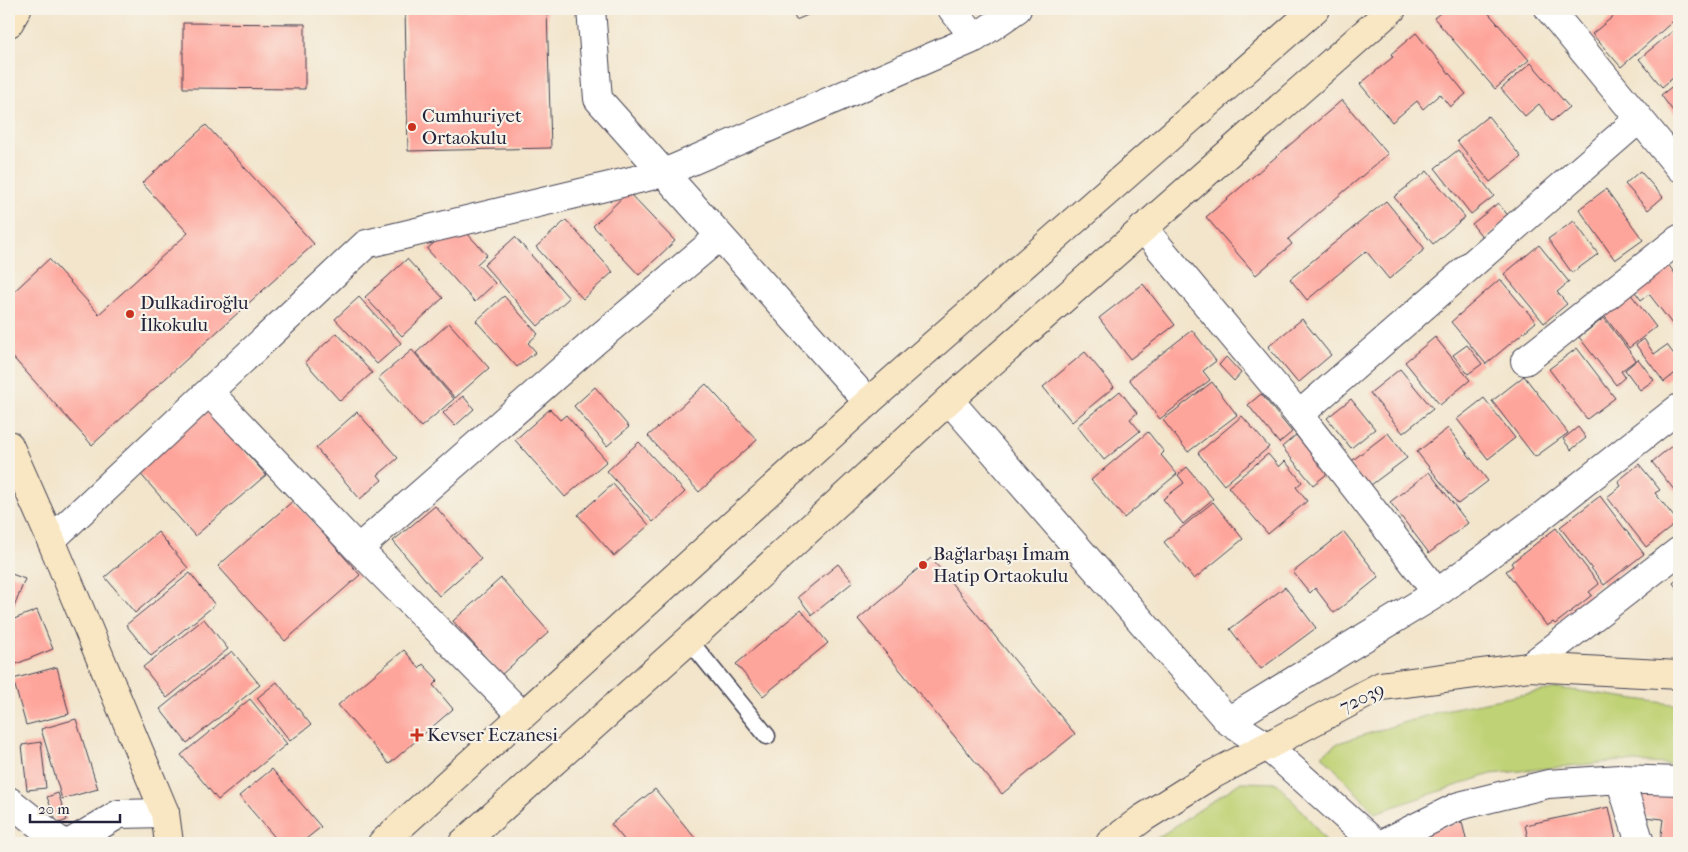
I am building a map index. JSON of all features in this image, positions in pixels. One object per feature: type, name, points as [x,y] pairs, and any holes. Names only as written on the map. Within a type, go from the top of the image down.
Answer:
[{"type":"main road","points":[[9,23],[17,9]]},
{"type":"main road","points":[[382,843],[868,402],[1315,9]]},
{"type":"main road","points":[[464,843],[689,640],[949,400],[1392,9]]},
{"type":"main road","points":[[9,445],[51,540],[164,813],[169,843]]},
{"type":"main road","name":"72039","points":[[1110,843],[1143,818],[1210,776],[1381,686],[1529,667],[1679,675]]},
{"type":"street","points":[[591,9],[598,99],[868,402]]},
{"type":"street","points":[[952,9],[975,38]]},
{"type":"street","points":[[51,540],[366,244],[664,173],[975,38],[1017,9]]},
{"type":"street","points":[[1549,9],[1679,167]]},
{"type":"street","points":[[1299,415],[1639,119]]},
{"type":"street","points":[[1143,228],[1299,415],[1437,593]]},
{"type":"street","points":[[358,549],[594,342],[720,236]]},
{"type":"street","points":[[1525,361],[1679,240]]},
{"type":"street","points":[[209,392],[358,549],[522,715]]},
{"type":"street","points":[[949,400],[1228,721],[1268,747],[1375,843]]},
{"type":"street","points":[[1228,721],[1437,593],[1542,516],[1679,408]]},
{"type":"street","points":[[1529,667],[1679,551]]},
{"type":"street","points":[[1620,779],[1640,843]]},
{"type":"street","points":[[1384,843],[1459,806],[1548,784],[1620,779],[1679,781]]},
{"type":"street","points":[[9,801],[62,843]]},
{"type":"street","points":[[70,843],[119,814],[164,813]]},
{"type":"lane","points":[[689,640],[767,736]]},
{"type":"green space","points":[[1557,688],[1679,705],[1679,765],[1620,761],[1491,774],[1375,813],[1322,755],[1338,743],[1444,710]]},
{"type":"green space","points":[[1241,782],[1277,783],[1310,820],[1327,843],[1150,843]]},
{"type":"building","points":[[405,9],[547,9],[551,148],[408,151]]},
{"type":"building","points":[[791,9],[822,9],[796,20]]},
{"type":"building","points":[[1445,9],[1485,9],[1529,60],[1495,89],[1434,18]]},
{"type":"building","points":[[1622,9],[1679,9],[1679,16],[1621,67],[1592,34]]},
{"type":"building","points":[[183,23],[305,24],[305,89],[183,88]]},
{"type":"building","points":[[1679,26],[1679,73],[1662,87],[1639,59]]},
{"type":"building","points":[[1416,33],[1466,94],[1450,107],[1440,94],[1423,109],[1417,101],[1392,122],[1360,84],[1393,57],[1391,54]]},
{"type":"building","points":[[1531,63],[1569,107],[1552,121],[1539,104],[1525,116],[1501,89]]},
{"type":"building","points":[[1679,81],[1679,119],[1661,95]]},
{"type":"building","points":[[1342,100],[1388,154],[1288,239],[1292,244],[1256,275],[1206,217]]},
{"type":"building","points":[[1488,116],[1521,157],[1490,182],[1457,141]]},
{"type":"building","points":[[206,125],[314,244],[92,445],[9,353],[9,296],[49,259],[99,314],[188,233],[142,183]]},
{"type":"building","points":[[1458,150],[1494,196],[1471,214],[1435,168]]},
{"type":"building","points":[[1427,171],[1465,217],[1433,244],[1394,197]]},
{"type":"building","points":[[1640,171],[1663,197],[1648,210],[1625,184]]},
{"type":"building","points":[[1606,189],[1643,240],[1615,260],[1579,209]]},
{"type":"building","points":[[628,192],[675,241],[639,275],[593,226]]},
{"type":"building","points":[[1386,201],[1425,249],[1389,279],[1366,251],[1307,300],[1290,279]]},
{"type":"building","points":[[1498,203],[1510,218],[1484,239],[1472,224]]},
{"type":"building","points":[[566,220],[613,272],[583,299],[536,247]]},
{"type":"building","points":[[1574,221],[1598,254],[1572,273],[1548,239]]},
{"type":"building","points":[[465,231],[487,255],[477,264],[495,283],[475,302],[427,249],[442,236]]},
{"type":"building","points":[[515,237],[569,298],[538,326],[484,265]]},
{"type":"building","points":[[1539,245],[1569,282],[1557,292],[1567,304],[1544,323],[1504,274]]},
{"type":"building","points":[[407,259],[443,298],[402,336],[365,297]]},
{"type":"building","points":[[1667,263],[1679,279],[1679,333],[1649,294],[1641,300],[1633,289]]},
{"type":"building","points":[[1500,279],[1536,322],[1486,364],[1451,322]]},
{"type":"building","points":[[1143,284],[1175,325],[1130,359],[1099,318]]},
{"type":"building","points":[[1626,288],[1656,327],[1629,348],[1599,309]]},
{"type":"building","points":[[504,296],[538,334],[528,343],[536,352],[517,367],[476,321]]},
{"type":"building","points":[[359,297],[401,343],[377,364],[335,319]]},
{"type":"building","points":[[1604,318],[1636,360],[1621,371],[1625,377],[1616,385],[1579,337]]},
{"type":"building","points":[[1302,319],[1331,355],[1298,383],[1268,347]]},
{"type":"building","points":[[449,323],[489,368],[455,398],[416,353]]},
{"type":"building","points":[[1192,330],[1216,361],[1203,371],[1210,380],[1160,419],[1129,379]]},
{"type":"building","points":[[337,333],[372,373],[340,401],[305,362]]},
{"type":"building","points":[[1435,337],[1470,380],[1440,405],[1405,362]]},
{"type":"building","points":[[1644,339],[1654,354],[1667,345],[1679,361],[1679,370],[1664,382],[1636,345]]},
{"type":"building","points":[[1467,345],[1482,364],[1468,374],[1453,355]]},
{"type":"building","points":[[1577,348],[1615,398],[1587,419],[1549,369]]},
{"type":"building","points":[[412,350],[454,399],[421,427],[378,378]]},
{"type":"building","points":[[1085,352],[1114,387],[1072,422],[1043,387]]},
{"type":"building","points":[[1226,357],[1241,373],[1234,381],[1219,365]]},
{"type":"building","points":[[1638,359],[1654,380],[1640,390],[1625,370]]},
{"type":"building","points":[[1400,369],[1433,409],[1403,433],[1370,393]]},
{"type":"building","points":[[1524,376],[1568,433],[1535,457],[1492,401]]},
{"type":"building","points":[[1212,382],[1237,415],[1188,452],[1163,420]]},
{"type":"building","points":[[706,384],[757,440],[699,492],[648,436]]},
{"type":"building","points":[[595,387],[629,427],[607,446],[574,406]]},
{"type":"building","points":[[1120,391],[1137,413],[1130,419],[1140,431],[1104,460],[1077,426]]},
{"type":"building","points":[[1261,394],[1292,432],[1279,443],[1248,405]]},
{"type":"building","points":[[463,396],[474,409],[455,426],[443,413]]},
{"type":"building","points":[[1484,398],[1515,438],[1488,459],[1457,419]]},
{"type":"building","points":[[1351,399],[1375,429],[1351,448],[1327,418]]},
{"type":"building","points":[[207,408],[266,475],[195,536],[137,470]]},
{"type":"building","points":[[550,409],[560,420],[566,415],[607,461],[565,497],[515,440]]},
{"type":"building","points":[[357,412],[398,458],[378,475],[382,480],[360,499],[316,448]]},
{"type":"building","points":[[1242,416],[1269,447],[1224,485],[1198,453]]},
{"type":"building","points":[[1578,427],[1586,438],[1571,450],[1563,439]]},
{"type":"building","points":[[1448,428],[1488,481],[1458,504],[1417,452]]},
{"type":"building","points":[[1148,432],[1164,452],[1161,455],[1177,474],[1124,518],[1091,480]]},
{"type":"building","points":[[1388,433],[1407,458],[1367,488],[1349,463]]},
{"type":"building","points":[[1296,435],[1327,474],[1313,485],[1282,447]]},
{"type":"building","points":[[1679,440],[1679,496],[1652,462]]},
{"type":"building","points":[[639,442],[685,492],[653,522],[607,471]]},
{"type":"building","points":[[1268,454],[1279,467],[1285,461],[1302,482],[1296,487],[1307,501],[1268,534],[1228,487]]},
{"type":"building","points":[[1639,464],[1660,490],[1655,493],[1678,522],[1646,547],[1607,497],[1621,486],[1618,481]]},
{"type":"building","points":[[1187,467],[1213,499],[1183,524],[1163,499],[1184,483],[1178,475]]},
{"type":"building","points":[[1429,472],[1468,523],[1429,553],[1390,502]]},
{"type":"building","points":[[613,484],[649,525],[614,556],[578,515]]},
{"type":"building","points":[[1600,496],[1644,554],[1604,585],[1560,527]]},
{"type":"building","points":[[294,500],[360,575],[285,641],[218,566]]},
{"type":"building","points":[[1213,502],[1243,539],[1194,579],[1164,542]]},
{"type":"building","points":[[435,506],[481,559],[439,596],[393,541]]},
{"type":"building","points":[[1556,528],[1599,584],[1589,592],[1592,595],[1555,624],[1553,622],[1547,626],[1506,571],[1513,566],[1511,563]]},
{"type":"building","points":[[158,532],[188,568],[135,613],[105,577]]},
{"type":"building","points":[[1344,532],[1379,577],[1334,613],[1315,588],[1310,593],[1293,572]]},
{"type":"building","points":[[931,558],[1075,734],[1002,794],[858,619]]},
{"type":"building","points":[[838,564],[853,582],[812,615],[798,597]]},
{"type":"building","points":[[9,573],[25,579],[11,615],[9,614]]},
{"type":"building","points":[[190,573],[215,605],[151,656],[126,625]]},
{"type":"building","points":[[501,578],[549,632],[501,675],[453,621]]},
{"type":"building","points":[[1679,578],[1679,591],[1673,583]]},
{"type":"building","points":[[1285,587],[1316,628],[1261,669],[1230,629]]},
{"type":"building","points":[[37,610],[53,649],[9,667],[9,621]]},
{"type":"building","points":[[801,610],[828,643],[763,696],[736,664]]},
{"type":"building","points":[[204,619],[228,649],[167,698],[143,667]]},
{"type":"building","points":[[404,650],[419,668],[423,664],[438,680],[433,685],[453,709],[389,764],[338,705]]},
{"type":"building","points":[[232,651],[260,685],[187,743],[160,709]]},
{"type":"building","points":[[57,667],[69,714],[26,725],[13,679]]},
{"type":"building","points":[[277,682],[311,725],[290,741],[257,698]]},
{"type":"building","points":[[250,699],[287,744],[218,800],[181,755]]},
{"type":"building","points":[[76,719],[98,789],[62,799],[41,729]]},
{"type":"building","points":[[41,742],[46,788],[27,790],[22,745]]},
{"type":"building","points":[[272,769],[321,827],[301,843],[280,843],[239,796]]},
{"type":"building","points":[[1639,786],[1679,791],[1679,843],[1660,843],[1663,819],[1635,816]]},
{"type":"building","points":[[655,789],[699,843],[627,843],[611,824]]},
{"type":"building","points":[[58,793],[67,820],[57,824],[47,797]]},
{"type":"building","points":[[1609,807],[1616,839],[1598,843],[1529,843],[1525,825]]},
{"type":"building","points":[[1462,822],[1467,843],[1423,843],[1420,833]]},
{"type":"place","name":"Cumhuriyet Ortaokulu","points":[[412,127]]},
{"type":"place","name":"Dulkadiroğlu İlkokulu","points":[[130,314]]},
{"type":"place","name":"Bağlarbaşı İmam Hatip Ortaokulu","points":[[923,565]]},
{"type":"place","name":"Kevser Eczanesi","points":[[417,735]]}]
